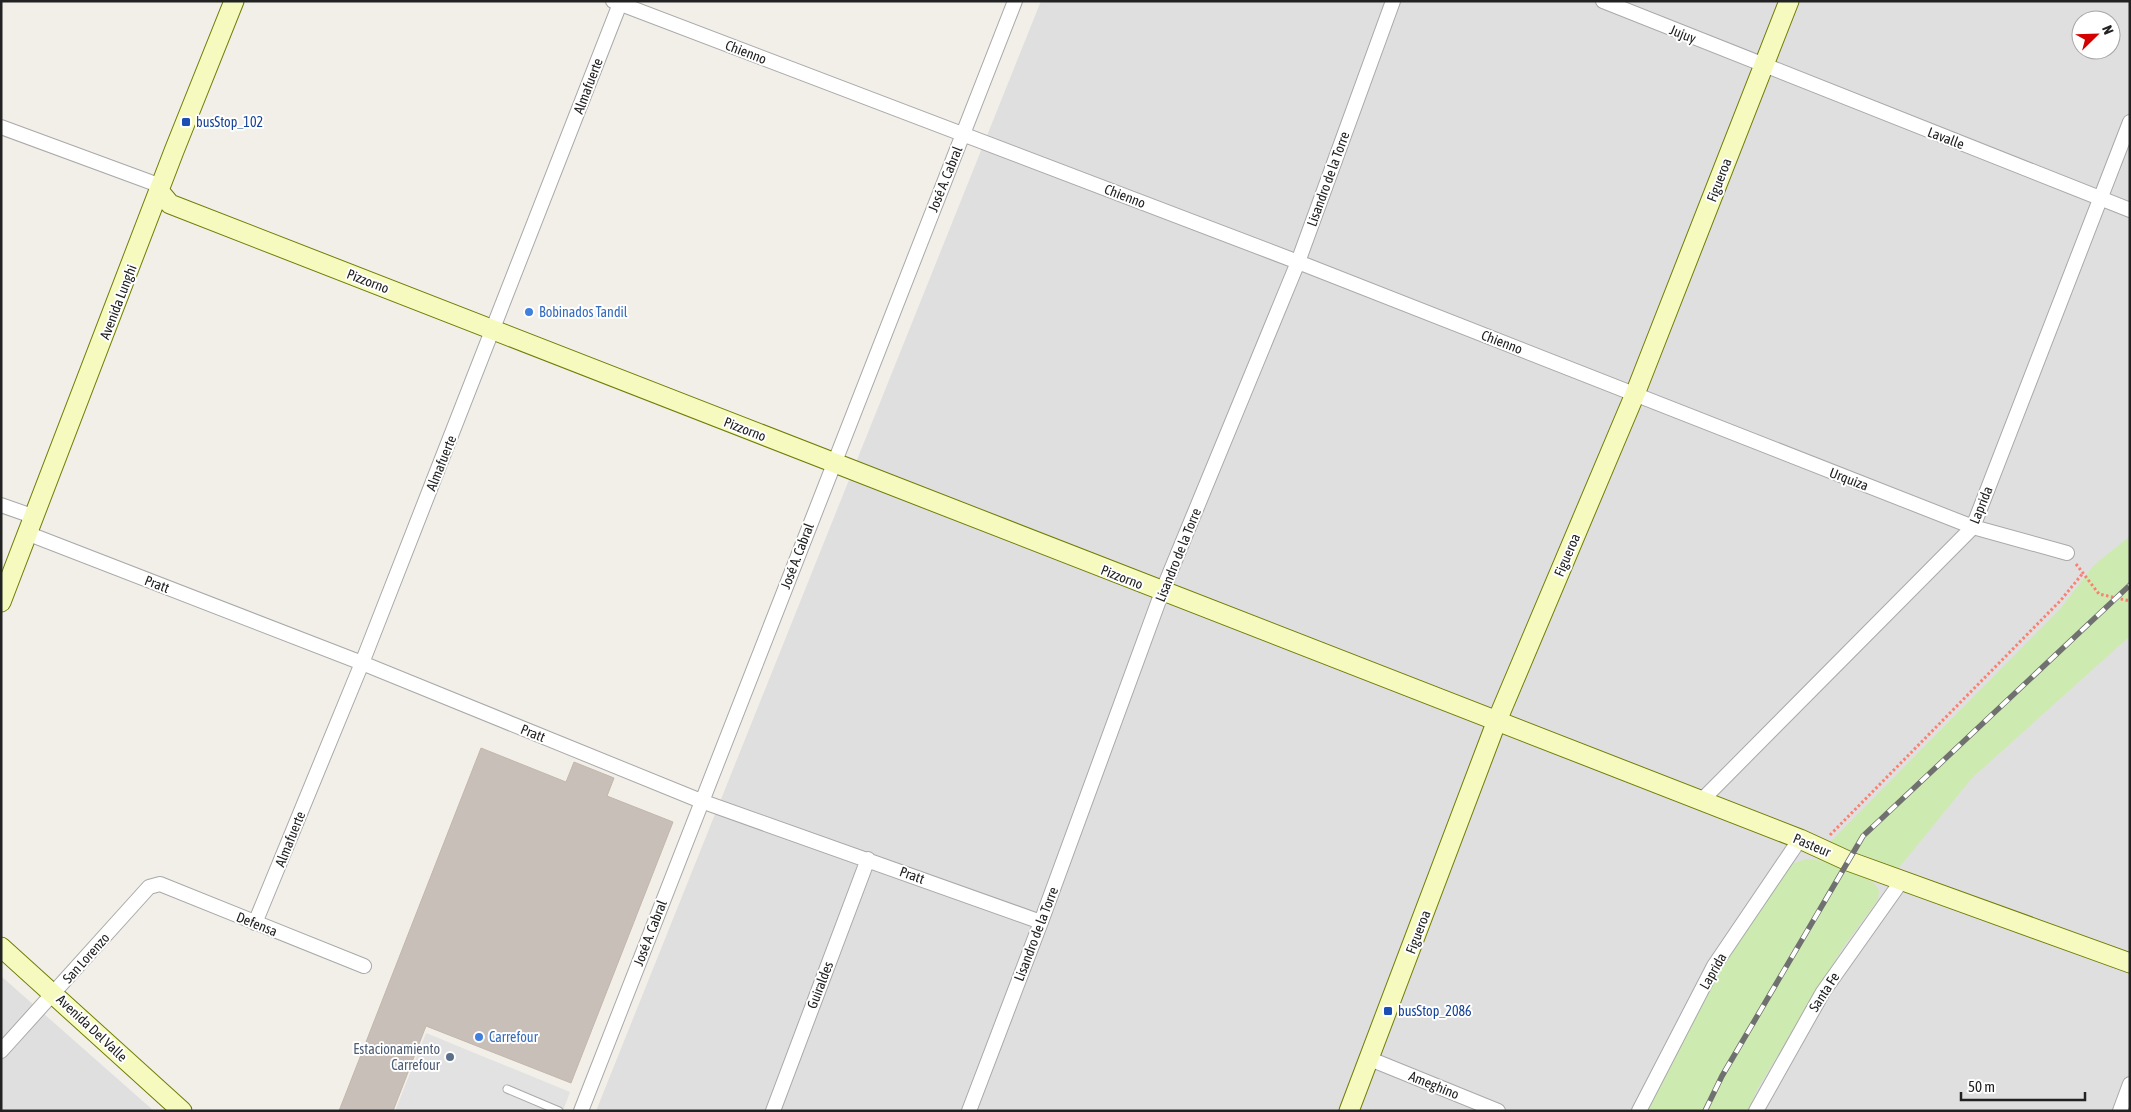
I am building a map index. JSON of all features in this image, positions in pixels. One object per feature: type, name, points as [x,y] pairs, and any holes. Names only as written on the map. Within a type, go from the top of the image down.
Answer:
[{"type":"street","name":"Avenida Lunghi","points":[[1,602],[32,526],[174,151],[234,1]]},
{"type":"street","name":"José A. Cabral","points":[[581,1111],[1015,1]]},
{"type":"street","name":"Lisandro de la Torre","points":[[968,1111],[1041,922],[1162,592],[1298,262],[1393,1]]},
{"type":"street","name":"Jujuy","points":[[1602,1],[1763,66]]},
{"type":"street","name":"Figueroa","points":[[1350,1111],[1496,723],[1635,394],[1789,1]]},
{"type":"street","name":"Chienno","points":[[618,2],[1298,262],[1635,394]]},
{"type":"street","name":"Almafuerte","points":[[255,923],[362,663],[493,330],[618,2]]},
{"type":"street","name":"Lavalle","points":[[1763,66],[2130,210]]},
{"type":"street","name":"Laprida","points":[[1700,802],[1973,527],[2130,122]]},
{"type":"street","name":"Pizzorno","points":[[1,127],[153,183],[170,204],[1496,723]]},
{"type":"street","name":"Urquiza","points":[[1635,394],[1973,527],[2067,553]]},
{"type":"street","name":"Pratt","points":[[1,505],[32,526],[701,801],[1041,922]]},
{"type":"street","name":"Pasteur","points":[[1496,723],[1817,847],[2130,963]]},
{"type":"street","name":"Laprida","points":[[1639,1111],[1714,966],[1800,839]]},
{"type":"street","name":"Guiraldes","points":[[773,1111],[868,859]]},
{"type":"street","name":"Santa Fe","points":[[1756,1111],[1823,992],[1903,879]]},
{"type":"street","name":"Defensa","points":[[149,887],[160,884],[364,966]]},
{"type":"street","name":"San Lorenzo","points":[[1,1051],[149,887]]},
{"type":"street","name":"Avenida Del Valle","points":[[1,947],[182,1111]]},
{"type":"street","name":"Ameghino","points":[[1370,1059],[1498,1111]]},
{"type":"street","points":[[2120,1111],[2130,1084]]},
{"type":"lane","points":[[507,1089],[559,1111]]},
{"type":"path","points":[[2067,553],[2099,594],[2130,601]]},
{"type":"path","points":[[1817,847],[2061,600],[2083,573]]},
{"type":"shaded area","points":[[1041,1],[2130,1],[2130,1111],[596,1111]]},
{"type":"shaded area","points":[[1,976],[154,1111],[1,1111]]},
{"type":"shaded area","name":"Estacionamiento Carrefour","points":[[426,1033],[570,1092],[563,1111],[395,1111]]},
{"type":"green space","points":[[2130,536],[2130,636],[1972,778],[1898,869],[1830,842],[2060,609],[2094,565]]},
{"type":"green space","points":[[1806,859],[1835,864],[1866,877],[1879,890],[1878,900],[1844,946],[1758,1088],[1748,1111],[1646,1111],[1719,971],[1782,874],[1791,864]]},
{"type":"building","points":[[481,748],[566,782],[574,762],[614,778],[607,796],[673,822],[571,1083],[426,1026],[393,1111],[339,1111]]},
{"type":"railway","points":[[1705,1111],[1722,1076],[1863,836],[2130,585]]},
{"type":"place","name":"busStop_102","points":[[186,122]]},
{"type":"place","name":"Bobinados Tandil","points":[[529,312]]},
{"type":"place","name":"busStop_2086","points":[[1388,1011]]},
{"type":"place","name":"Carrefour","points":[[479,1037]]},
{"type":"place","name":"Estacionamiento Carrefour","points":[[450,1057]]}]
